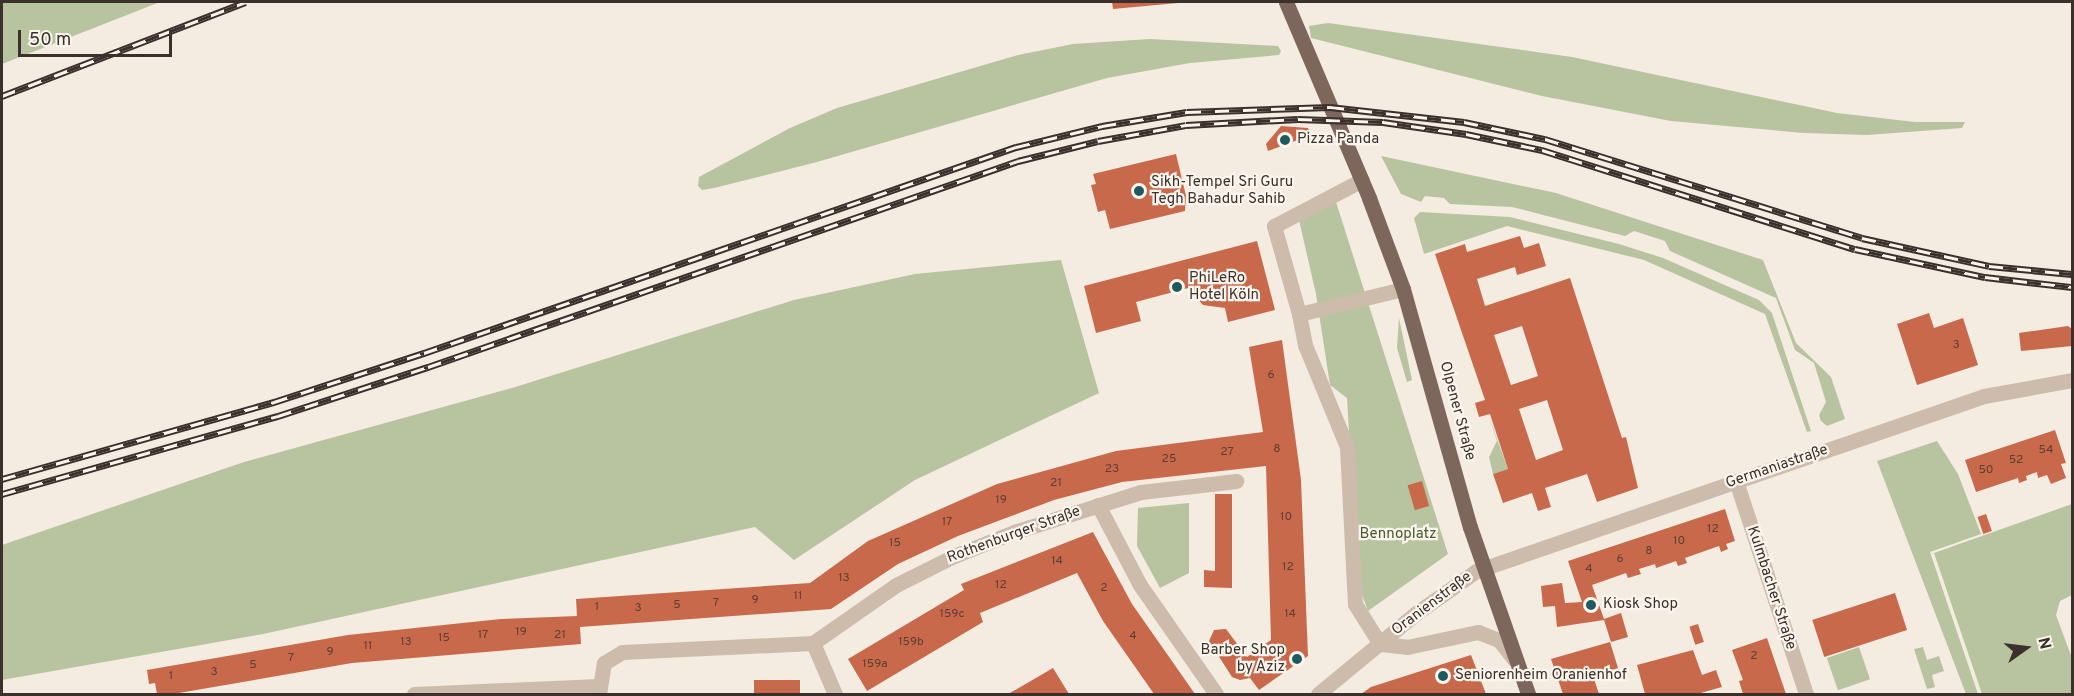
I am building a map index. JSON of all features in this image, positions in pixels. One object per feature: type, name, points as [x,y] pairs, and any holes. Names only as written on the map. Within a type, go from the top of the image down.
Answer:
[{"type":"main road","name":"Olpener Straße","points":[[1286,2],[1362,180],[1403,289],[1485,567],[1528,694]]},
{"type":"street","points":[[1362,180],[1274,226],[1299,314],[1305,345],[1347,447],[1355,604],[1380,644]]},
{"type":"street","points":[[1299,314],[1403,289]]},
{"type":"street","name":"Germaniastraße","points":[[1485,567],[1984,396],[2073,380]]},
{"type":"street","name":"Rothenburger Straße","points":[[813,643],[896,585],[954,556],[1141,492],[1236,481]]},
{"type":"street","name":"Kulmbacher Straße","points":[[1736,481],[1806,694]]},
{"type":"street","points":[[1098,505],[1140,585],[1216,694]]},
{"type":"street","name":"Oranienstraße","points":[[1318,694],[1462,577],[1485,567]]},
{"type":"street","name":"Oranienstraße","points":[[1380,644],[1407,647],[1458,633],[1478,632],[1503,643],[1516,663]]},
{"type":"street","points":[[414,694],[599,690],[604,663],[622,652],[813,643],[836,694]]},
{"type":"green space","points":[[2,2],[160,2],[2,64]]},
{"type":"green space","points":[[1328,23],[1572,57],[1837,113],[1915,122],[1965,122],[1962,128],[1867,135],[1804,133],[1671,121],[1542,96],[1311,38],[1309,26]]},
{"type":"green space","points":[[1150,39],[1278,46],[1281,51],[1279,55],[1190,63],[1107,78],[817,162],[714,188],[702,190],[698,186],[699,177],[790,128],[837,108],[1018,55],[1073,44]]},
{"type":"green space","points":[[1381,156],[1556,193],[1763,260],[1796,343],[1831,377],[1845,419],[1827,426],[1821,421],[1819,415],[1826,402],[1814,363],[1795,350],[1776,298],[1670,251],[1665,241],[1634,231],[1625,236],[1512,207],[1450,204],[1444,198],[1425,196],[1421,202],[1401,194]]},
{"type":"green space","name":"Bennoplatz","points":[[1336,202],[1448,554],[1368,611],[1358,584],[1347,398],[1330,385],[1316,294],[1299,220]]},
{"type":"green space","points":[[1420,212],[1510,217],[1619,244],[1663,258],[1759,300],[1772,313],[1811,431],[1807,432],[1765,314],[1644,260],[1507,226],[1424,254],[1414,218]]},
{"type":"green space","points":[[1061,260],[1099,393],[915,480],[794,560],[755,527],[263,634],[2,680],[2,545],[244,462],[512,388],[794,300],[915,274]]},
{"type":"green space","points":[[1399,318],[1412,380],[1407,382],[1397,348]]},
{"type":"green space","points":[[1488,414],[1508,469],[1493,474],[1489,457],[1497,441]]},
{"type":"green space","points":[[1937,441],[1958,474],[1981,534],[1930,552],[1978,694],[1966,694],[1877,461]]},
{"type":"green space","points":[[1189,503],[1189,573],[1160,588],[1137,546],[1138,508]]},
{"type":"green space","points":[[2072,504],[2072,595],[2060,601],[2056,615],[2072,658],[2072,694],[1982,694],[1934,553]]},
{"type":"green space","points":[[1859,647],[1870,679],[1838,690],[1827,658]]},
{"type":"green space","points":[[1923,647],[1927,660],[1939,656],[1944,671],[1932,675],[1935,687],[1927,689],[1914,649]]},
{"type":"building","points":[[1112,2],[1178,2],[1178,3],[1113,9]]},
{"type":"building","name":"Pizza Panda","points":[[1281,126],[1308,128],[1311,135],[1268,151],[1266,144]]},
{"type":"building","name":"Sikh-Tempel Sri Guru Tegh Bahadur Sahib","points":[[1176,154],[1186,196],[1185,211],[1110,229],[1105,210],[1098,212],[1091,185],[1096,184],[1093,174]]},
{"type":"building","points":[[1520,236],[1524,248],[1539,243],[1546,266],[1517,275],[1515,267],[1477,279],[1485,306],[1570,278],[1622,438],[1626,437],[1638,488],[1597,502],[1587,474],[1545,488],[1551,507],[1538,511],[1532,493],[1503,503],[1493,474],[1508,469],[1490,414],[1479,417],[1475,403],[1485,400],[1435,254],[1465,244],[1467,252]],"holes":[[[1522,326],[1538,376],[1511,385],[1494,335]],[[1547,400],[1563,450],[1536,460],[1519,409]]]},
{"type":"building","name":"PhiLeRo Hotel Köln","points":[[1257,241],[1275,310],[1228,322],[1225,308],[1203,305],[1188,288],[1136,302],[1141,321],[1096,333],[1084,286]]},
{"type":"building","points":[[1929,313],[1934,328],[1963,318],[1978,365],[1917,385],[1897,324]]},
{"type":"building","points":[[2068,326],[2072,329],[2072,346],[2021,351],[2019,333]]},
{"type":"building","points":[[1282,340],[1301,480],[1308,656],[1259,690],[1250,678],[1240,680],[1232,677],[1209,641],[1214,630],[1226,629],[1247,657],[1271,640],[1266,466],[1122,482],[1054,500],[958,536],[898,564],[831,609],[580,627],[581,644],[352,663],[173,694],[157,694],[155,683],[149,684],[147,670],[348,635],[501,619],[577,616],[576,599],[810,583],[868,541],[997,484],[1116,451],[1263,432],[1249,347]]},
{"type":"building","points":[[2055,430],[2066,463],[2061,464],[2066,478],[2051,484],[2047,475],[2038,478],[2037,472],[2026,476],[2027,480],[2019,483],[2018,478],[1976,492],[1965,460]]},
{"type":"building","points":[[1422,481],[1429,506],[1415,510],[1408,485]]},
{"type":"building","points":[[1215,494],[1232,494],[1232,588],[1204,587],[1204,570],[1215,571]]},
{"type":"building","points":[[1725,509],[1735,541],[1726,544],[1728,549],[1721,552],[1719,546],[1685,558],[1687,563],[1678,566],[1676,561],[1656,568],[1655,564],[1639,569],[1641,574],[1628,578],[1626,573],[1592,585],[1604,619],[1621,613],[1628,637],[1611,642],[1604,620],[1557,627],[1555,606],[1543,607],[1541,586],[1562,583],[1565,603],[1582,602],[1568,561]]},
{"type":"building","points":[[1986,514],[1992,531],[1983,534],[1977,517]]},
{"type":"building","points":[[1093,532],[1132,604],[1195,694],[1154,694],[1103,621],[1077,573],[980,613],[983,622],[867,691],[848,659],[964,590],[961,584]]},
{"type":"building","points":[[1895,593],[1907,630],[1824,657],[1812,620]]},
{"type":"building","points":[[1698,624],[1704,642],[1695,645],[1689,627]]},
{"type":"building","points":[[1767,638],[1786,694],[1743,694],[1739,681],[1743,680],[1732,650]]},
{"type":"building","points":[[1610,642],[1618,668],[1593,676],[1599,694],[1563,694],[1551,659]]},
{"type":"building","points":[[1693,650],[1702,675],[1716,670],[1722,687],[1697,694],[1645,694],[1637,665]]},
{"type":"building","name":"Seniorenheim Oranienhof","points":[[1471,655],[1486,694],[1361,694],[1371,687]]},
{"type":"building","points":[[1053,668],[1069,694],[1008,694],[1017,689]]},
{"type":"building","points":[[754,680],[800,680],[800,694],[754,694]]},
{"type":"railway","points":[[2,96],[245,2]]},
{"type":"railway","points":[[2,479],[274,402],[424,353],[1016,147],[1102,126],[1187,112],[1330,107],[1464,122],[1545,139],[1862,238],[1989,266],[2072,274]]},
{"type":"railway","points":[[2,494],[278,416],[428,367],[1018,161],[1098,141],[1186,125],[1298,119],[1383,122],[1466,134],[1542,150],[1855,249],[1985,277],[2072,287]]},
{"type":"place","name":"Pizza Panda","points":[[1285,140]]},
{"type":"place","name":"Sikh-Tempel Sri Guru Tegh Bahadur Sahib","points":[[1139,191]]},
{"type":"place","name":"PhiLeRo Hotel Köln","points":[[1177,287]]},
{"type":"place","name":"Kiosk Shop","points":[[1591,605]]},
{"type":"place","name":"Barber Shop by Aziz","points":[[1297,659]]},
{"type":"place","name":"Seniorenheim Oranienhof","points":[[1443,676]]}]
